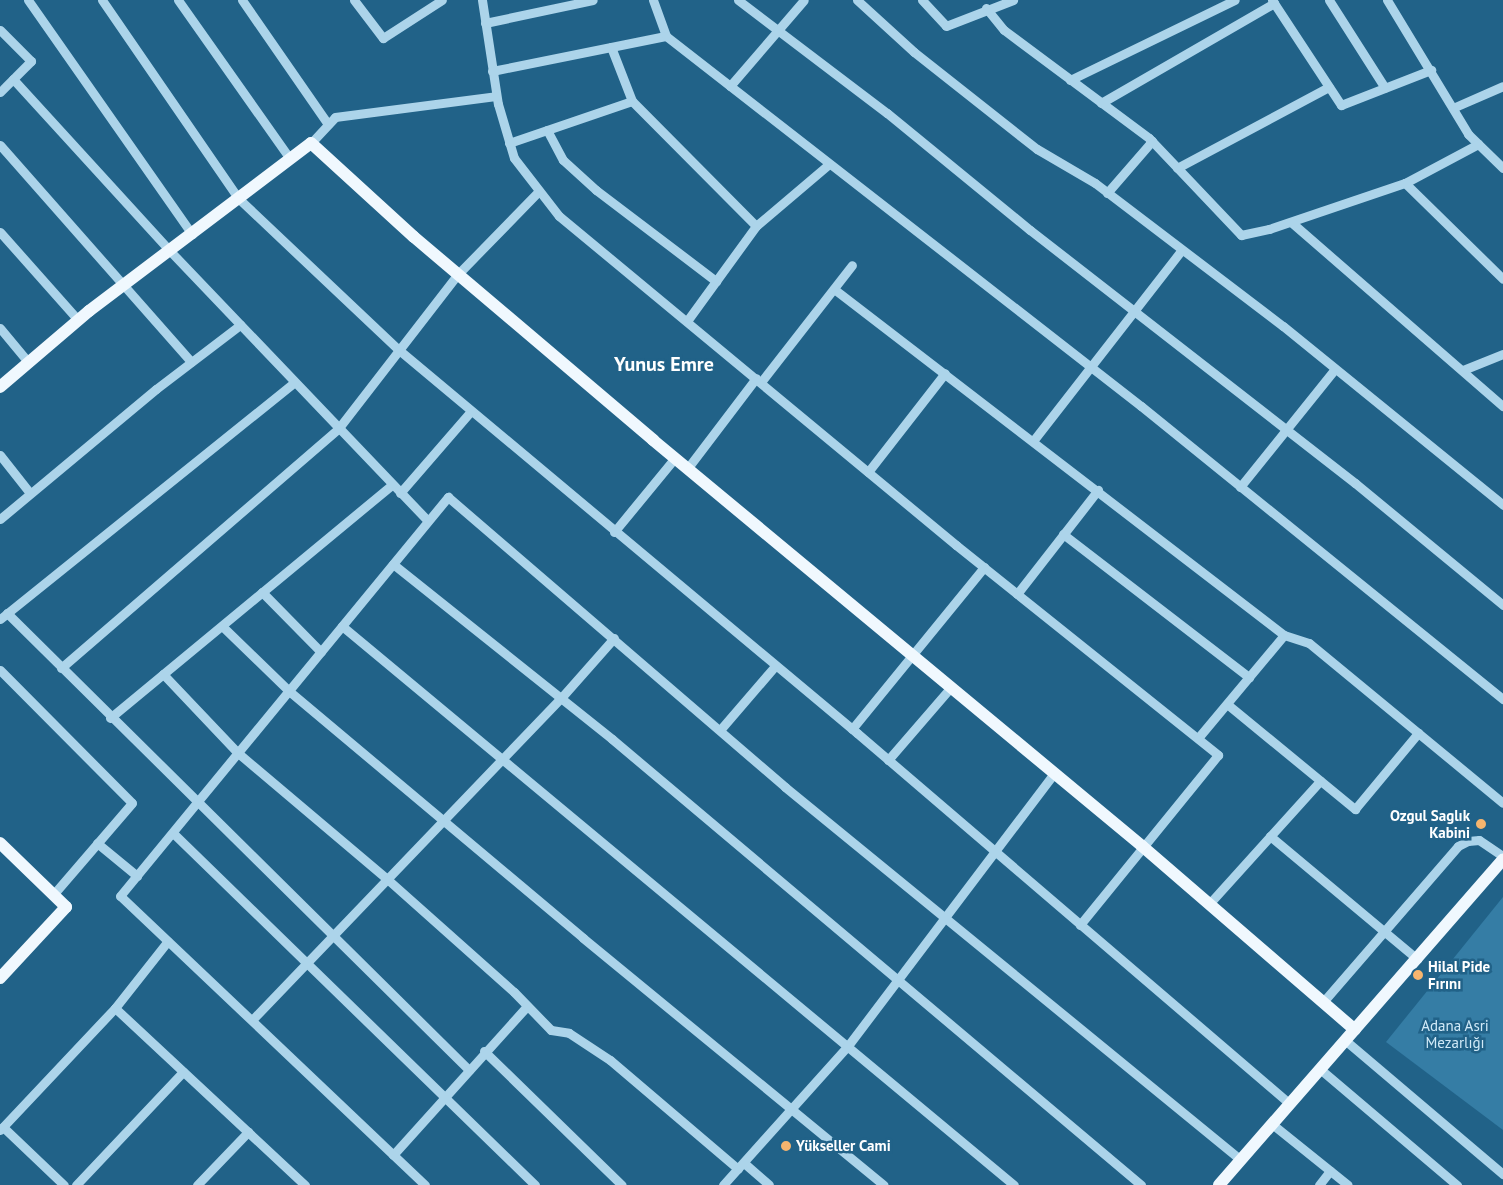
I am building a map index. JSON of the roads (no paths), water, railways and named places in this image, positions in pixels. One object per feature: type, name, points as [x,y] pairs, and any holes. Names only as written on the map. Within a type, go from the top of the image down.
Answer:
[{"type":"main road","points":[[0,387],[78,320],[170,252],[311,143],[458,274],[674,459],[1142,846],[1355,1030]]},
{"type":"main road","points":[[0,843],[66,907],[0,978]]},
{"type":"main road","points":[[1219,1185],[1503,858]]},
{"type":"street","points":[[28,0],[192,234]]},
{"type":"street","points":[[102,0],[238,198],[399,350],[614,532],[852,729],[1290,1104]]},
{"type":"street","points":[[178,0],[290,159]]},
{"type":"street","points":[[242,0],[328,124]]},
{"type":"street","points":[[354,0],[383,38],[442,0]]},
{"type":"street","points":[[482,0],[496,96],[514,158],[559,216],[1017,594],[1218,755],[1142,846],[1080,925]]},
{"type":"street","points":[[485,23],[593,0]]},
{"type":"street","points":[[653,0],[666,36],[1090,367],[1503,699]]},
{"type":"street","points":[[738,0],[1286,429],[1503,605]]},
{"type":"street","points":[[730,86],[776,29],[804,0]]},
{"type":"street","points":[[857,0],[914,52],[1037,149],[1107,193],[1335,369],[1503,505]]},
{"type":"street","points":[[922,0],[946,26],[997,2],[1013,0]]},
{"type":"street","points":[[1070,80],[1235,0]]},
{"type":"street","points":[[1329,0],[1385,88]]},
{"type":"street","points":[[1387,0],[1455,107],[1468,134],[1503,168]]},
{"type":"street","points":[[1101,103],[1273,2],[1341,105],[1432,70]]},
{"type":"street","points":[[986,8],[1004,30],[1152,142],[1242,235],[1292,222],[1405,183],[1478,144]]},
{"type":"street","points":[[0,30],[30,61],[0,92]]},
{"type":"street","points":[[492,71],[666,36]]},
{"type":"street","points":[[612,47],[632,101],[756,226]]},
{"type":"street","points":[[13,79],[170,252],[428,521]]},
{"type":"street","points":[[1455,107],[1503,86]]},
{"type":"street","points":[[1177,168],[1329,87]]},
{"type":"street","points":[[311,143],[335,117],[496,96]]},
{"type":"street","points":[[510,143],[632,101]]},
{"type":"street","points":[[547,130],[563,160],[596,190],[716,281]]},
{"type":"street","points":[[1107,193],[1152,142]]},
{"type":"street","points":[[0,144],[191,362]]},
{"type":"street","points":[[687,321],[756,226],[829,164]]},
{"type":"street","points":[[1405,183],[1503,279]]},
{"type":"street","points":[[61,668],[338,429],[458,274],[539,191]]},
{"type":"street","points":[[1292,222],[1503,406]]},
{"type":"street","points":[[0,232],[78,320]]},
{"type":"street","points":[[1034,441],[1181,251]]},
{"type":"street","points":[[687,469],[852,265]]},
{"type":"street","points":[[834,289],[1098,490],[1284,635],[1309,643],[1503,803]]},
{"type":"street","points":[[0,519],[30,492],[191,362],[240,325]]},
{"type":"street","points":[[0,328],[28,363]]},
{"type":"street","points":[[1463,370],[1503,354]]},
{"type":"street","points":[[1240,487],[1335,369]]},
{"type":"street","points":[[868,472],[945,373]]},
{"type":"street","points":[[294,383],[3,616],[61,668],[110,718],[334,934],[469,1070]]},
{"type":"street","points":[[400,493],[470,411]]},
{"type":"street","points":[[0,455],[30,492]]},
{"type":"street","points":[[614,532],[674,459]]},
{"type":"street","points":[[110,718],[392,485]]},
{"type":"street","points":[[1017,594],[1098,490]]},
{"type":"street","points":[[425,1185],[120,896],[448,497],[720,730],[1241,1160]]},
{"type":"street","points":[[1063,534],[1249,678]]},
{"type":"street","points":[[393,564],[561,698],[1141,1185]]},
{"type":"street","points":[[852,729],[984,567]]},
{"type":"street","points":[[262,592],[321,652]]},
{"type":"street","points":[[222,626],[289,691],[790,1109],[884,1185]]},
{"type":"street","points":[[342,626],[504,758],[1014,1185]]},
{"type":"street","points":[[1198,738],[1284,635]]},
{"type":"street","points":[[252,1020],[386,878],[444,821],[561,698],[614,638]]},
{"type":"street","points":[[720,730],[775,666]]},
{"type":"street","points":[[0,670],[132,803],[53,895]]},
{"type":"street","points":[[164,674],[238,753],[386,878],[527,1006],[550,1030],[569,1033],[610,1060],[741,1166],[769,1185]]},
{"type":"street","points":[[888,760],[951,688]]},
{"type":"street","points":[[1227,704],[1355,809],[1418,733]]},
{"type":"street","points":[[724,1185],[847,1047],[946,918],[993,850],[1054,773]]},
{"type":"street","points":[[1209,904],[1320,781]]},
{"type":"street","points":[[173,833],[308,962],[535,1185]]},
{"type":"street","points":[[1270,836],[1417,959]]},
{"type":"street","points":[[1323,1002],[1463,843],[1473,840],[1485,842],[1503,858]]},
{"type":"street","points":[[97,843],[137,876]]},
{"type":"street","points":[[64,1185],[2,1129],[115,1008],[168,940]]},
{"type":"street","points":[[393,1155],[527,1006]]},
{"type":"street","points":[[115,1008],[305,1185]]},
{"type":"street","points":[[1346,1041],[1503,1174]]},
{"type":"street","points":[[484,1052],[622,1185]]},
{"type":"street","points":[[1320,1069],[1458,1185]]},
{"type":"street","points":[[76,1185],[183,1072]]},
{"type":"street","points":[[1272,1124],[1348,1185]]},
{"type":"street","points":[[197,1185],[248,1132]]},
{"type":"street","points":[[1319,1185],[1330,1171]]},
{"type":"place","name":"Ozgul Saglık Kabini","points":[[1481,824]]},
{"type":"place","name":"Hilal Pide Fırını","points":[[1418,975]]},
{"type":"place","name":"Yükseller Cami","points":[[786,1146]]},
{"type":"district","name":"Yunus Emre","points":[[664,364]]},
{"type":"park label","name":"Adana Asri Mezarlığı","points":[[1455,1034]]}]
